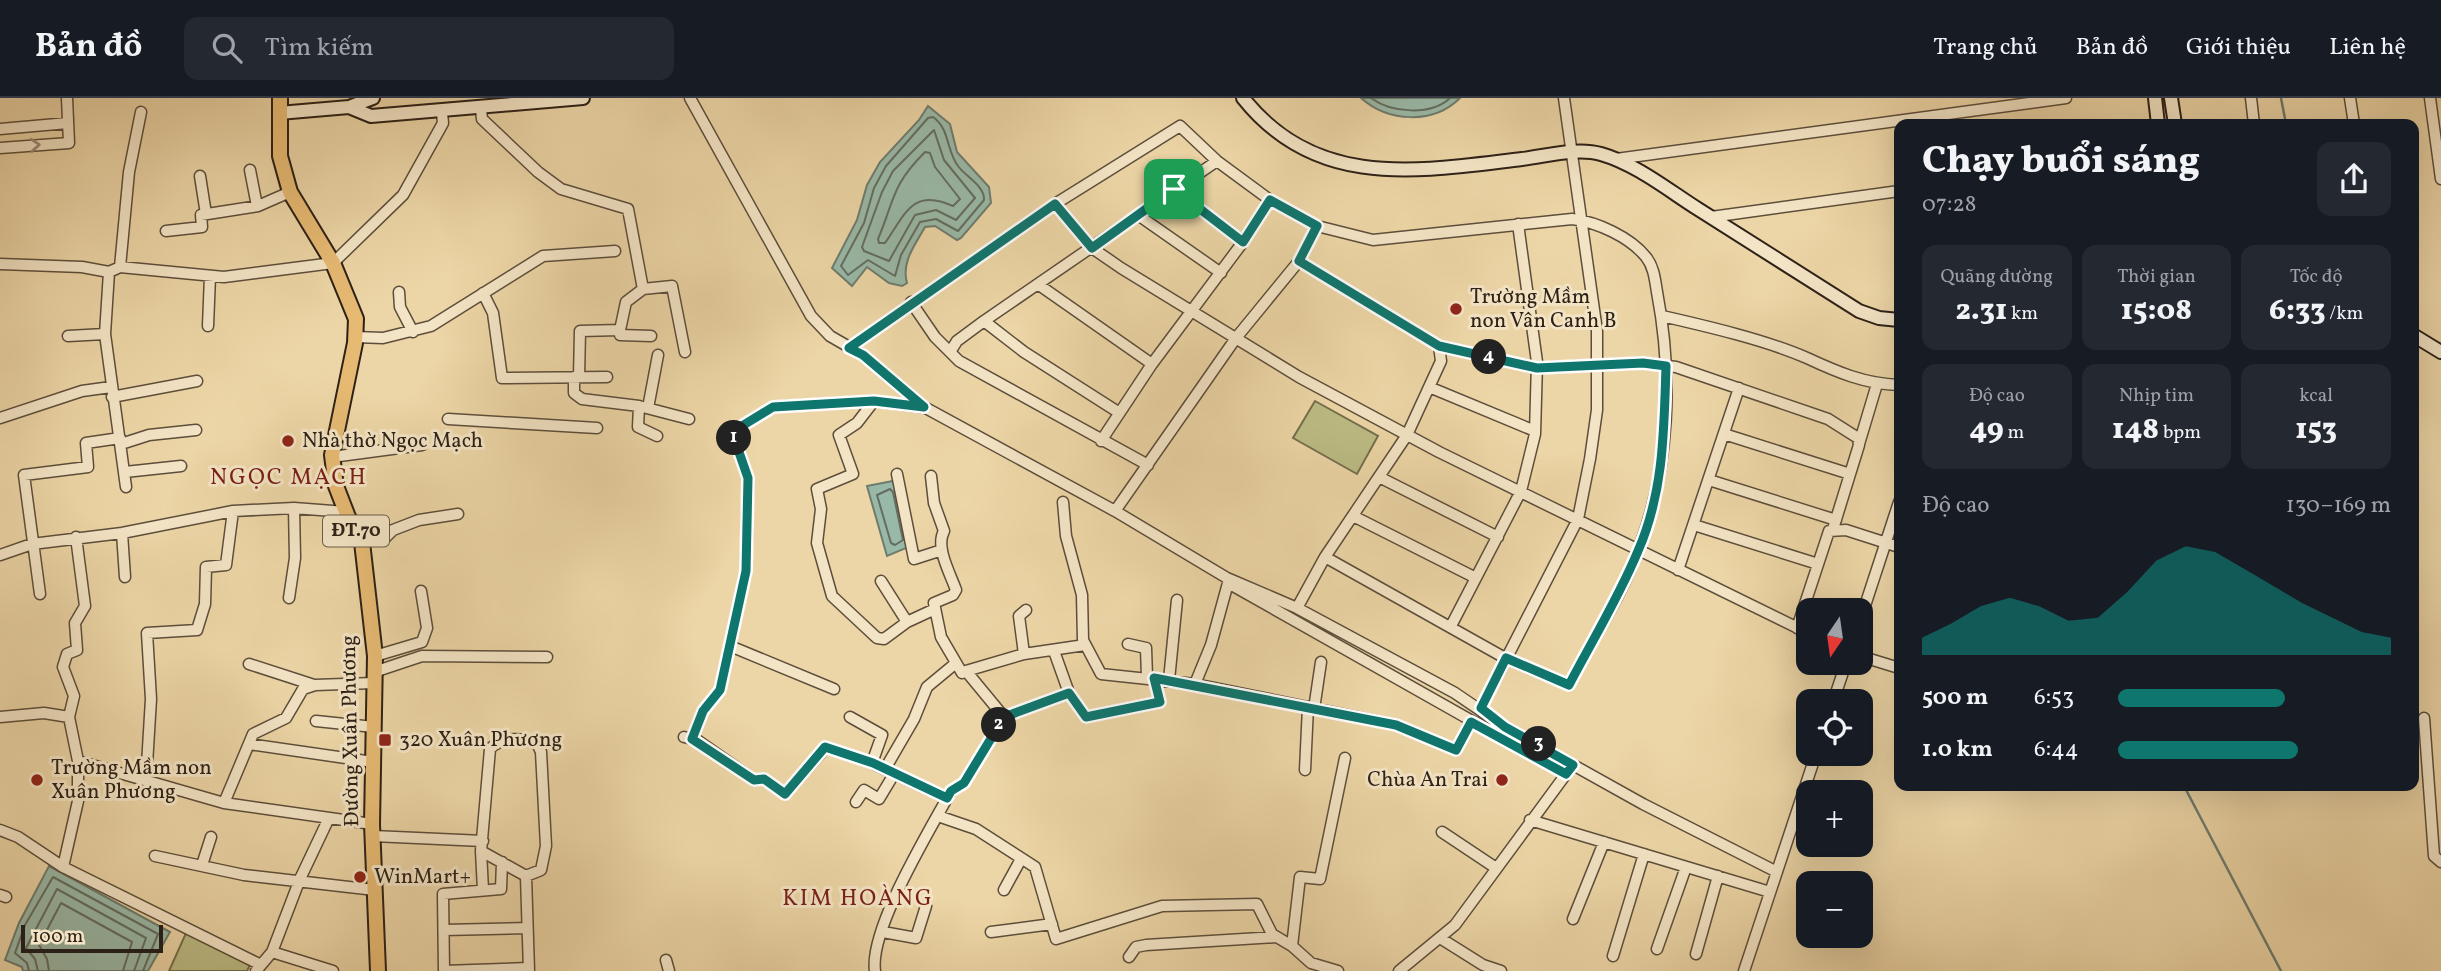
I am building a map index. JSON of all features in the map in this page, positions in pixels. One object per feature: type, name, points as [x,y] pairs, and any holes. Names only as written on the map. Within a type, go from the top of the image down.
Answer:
[{"type":"main road","name":"Đường Xuân Phương","points":[[280,98],[280,156],[290,192],[333,263],[356,319],[332,457],[336,486],[362,542],[375,656],[373,830],[378,971]]},
{"type":"street","points":[[0,148],[69,143],[66,98]]},
{"type":"street","points":[[279,113],[349,107],[373,98]]},
{"type":"street","points":[[349,107],[371,116],[442,118],[525,101],[583,98]]},
{"type":"street","points":[[690,98],[811,316],[830,336],[863,355],[924,407],[1115,511],[1240,585],[1297,608],[1481,708],[1570,770]]},
{"type":"street","points":[[1243,98],[1280,133],[1317,153],[1356,168],[1419,172],[1570,153],[1601,154],[1711,217],[1859,311],[1894,319]]},
{"type":"street","points":[[1481,708],[1578,519],[1592,447],[1599,367],[1597,331],[1564,98]]},
{"type":"street","points":[[1910,119],[2066,98]]},
{"type":"street","points":[[2155,98],[2157,119]]},
{"type":"street","points":[[2171,98],[2174,119]]},
{"type":"street","points":[[2250,98],[2253,119]]},
{"type":"street","points":[[2354,98],[2354,119]]},
{"type":"street","points":[[2430,98],[2441,179]]},
{"type":"street","points":[[481,109],[482,119],[538,172],[561,189],[628,209],[643,289]]},
{"type":"street","points":[[120,267],[129,172],[141,112]]},
{"type":"street","points":[[0,264],[82,267],[109,272],[120,267],[224,277],[333,263],[403,195],[442,118]]},
{"type":"street","points":[[1612,159],[1894,121]]},
{"type":"street","points":[[0,129],[68,123]]},
{"type":"street","points":[[849,348],[911,302],[1055,204],[1180,126],[1217,162],[1270,200],[1317,226],[1378,240],[1557,218],[1580,220],[1612,233],[1646,257],[1654,274],[1662,316],[1666,366],[1661,464],[1639,550],[1569,685],[1506,658],[1325,557]]},
{"type":"street","points":[[950,352],[957,341],[984,321],[1217,162]]},
{"type":"street","points":[[250,170],[257,206]]},
{"type":"street","points":[[200,176],[206,215]]},
{"type":"street","points":[[1174,189],[1243,242]]},
{"type":"street","points":[[166,231],[202,227],[201,215],[257,206],[290,192]]},
{"type":"street","points":[[1711,217],[1894,192]]},
{"type":"street","points":[[1101,441],[1118,412],[1243,242],[1270,200]]},
{"type":"street","points":[[1055,204],[1092,248],[1191,313],[1299,377],[1406,435],[1796,628]]},
{"type":"street","points":[[1138,215],[1221,272]]},
{"type":"street","points":[[1451,626],[1474,577],[1521,491],[1535,430],[1537,368],[1518,223]]},
{"type":"street","points":[[1115,511],[1236,338],[1299,261],[1317,226]]},
{"type":"street","points":[[355,337],[383,338],[431,326],[474,302],[483,293],[543,256],[615,250]]},
{"type":"street","points":[[1299,261],[1439,346],[1537,368],[1643,363],[1666,366],[1740,388],[1828,419],[1851,432],[1858,438],[1859,445]]},
{"type":"street","points":[[109,272],[105,334],[126,487]]},
{"type":"street","points":[[208,326],[210,275]]},
{"type":"street","points":[[1039,285],[1152,364]]},
{"type":"street","points":[[650,335],[620,335],[626,302],[643,289],[672,286],[685,352]]},
{"type":"street","points":[[400,292],[400,307],[413,332]]},
{"type":"street","points":[[483,293],[494,313],[502,378],[607,377]]},
{"type":"street","points":[[911,302],[935,337],[959,361],[1148,465]]},
{"type":"street","points":[[1662,316],[1710,327],[1807,358],[1837,373],[1877,384],[1894,385]]},
{"type":"street","points":[[984,321],[1024,352],[1118,412]]},
{"type":"street","points":[[620,330],[580,331],[574,393],[582,399],[643,407],[689,419]]},
{"type":"street","points":[[68,336],[105,334]]},
{"type":"street","points":[[2419,339],[2441,352]]},
{"type":"street","points":[[1297,608],[1325,557],[1406,435],[1441,361],[1439,346]]},
{"type":"street","points":[[657,436],[638,427],[658,355]]},
{"type":"street","points":[[0,418],[82,391],[111,392],[197,381]]},
{"type":"street","points":[[1807,598],[1827,536],[1834,524],[1877,384]]},
{"type":"street","points":[[1429,387],[1535,430]]},
{"type":"street","points":[[1678,570],[1740,388]]},
{"type":"street","points":[[924,407],[874,401],[773,407],[732,432],[749,488],[746,571],[720,690],[703,711],[688,738],[754,780],[764,779],[785,794],[825,747],[873,763],[947,798]]},
{"type":"street","points":[[874,401],[857,423],[839,435],[853,474],[817,488],[821,509],[817,543],[832,596],[841,607],[881,640],[907,622],[935,609]]},
{"type":"street","points":[[448,419],[597,428]]},
{"type":"street","points":[[40,594],[24,475],[88,467],[86,443],[196,430]]},
{"type":"street","points":[[1724,434],[1850,474]]},
{"type":"street","points":[[332,457],[422,445]]},
{"type":"street","points":[[125,472],[181,466]]},
{"type":"street","points":[[897,474],[914,559],[942,550]]},
{"type":"street","points":[[931,476],[934,503],[944,531],[940,537],[942,550],[956,590],[953,595],[934,603],[941,637],[962,673],[1024,654],[1085,645]]},
{"type":"street","points":[[1379,477],[1498,537]]},
{"type":"street","points":[[1709,480],[1894,545]]},
{"type":"street","points":[[1063,502],[1066,536],[1082,595],[1085,645],[1101,674],[1195,684],[1396,725],[1456,750],[1471,722]]},
{"type":"street","points":[[0,555],[32,544],[122,533],[233,511],[294,508],[346,512]]},
{"type":"street","points":[[289,597],[295,558],[294,508]]},
{"type":"street","points":[[146,781],[150,699],[147,633],[197,630],[205,604],[206,567],[226,565],[233,511]]},
{"type":"street","points":[[362,542],[385,538],[393,530],[419,520],[458,514]]},
{"type":"street","points":[[1353,516],[1474,577]]},
{"type":"street","points":[[1868,598],[1894,517]]},
{"type":"street","points":[[1694,525],[1818,564]]},
{"type":"street","points":[[122,533],[125,577]]},
{"type":"street","points":[[63,867],[78,801],[78,761],[69,717],[74,696],[63,666],[67,654],[77,650],[75,622],[85,606],[76,537]]},
{"type":"street","points":[[881,581],[907,622]]},
{"type":"street","points":[[1195,684],[1211,645],[1228,583],[1471,722],[1777,872]]},
{"type":"street","points":[[375,656],[422,642],[427,628],[421,591]]},
{"type":"street","points":[[1169,680],[1177,600]]},
{"type":"street","points":[[1024,654],[1019,616],[1026,610]]},
{"type":"street","points":[[1054,651],[1069,693],[1086,717],[1160,702],[1151,678],[1146,648],[1128,643]]},
{"type":"street","points":[[730,646],[834,689]]},
{"type":"street","points":[[224,803],[253,734],[286,718],[303,689],[315,685],[374,678],[422,656],[547,657]]},
{"type":"street","points":[[1873,660],[1894,666]]},
{"type":"street","points":[[1306,770],[1311,708],[1321,662]]},
{"type":"street","points":[[856,802],[864,790],[879,799],[927,687],[956,663]]},
{"type":"street","points":[[249,664],[315,685]]},
{"type":"street","points":[[966,671],[1004,717]]},
{"type":"street","points":[[875,971],[873,959],[895,896],[951,791],[964,783],[1004,717],[1069,693]]},
{"type":"street","points":[[0,717],[44,713],[69,717]]},
{"type":"street","points":[[850,717],[882,735],[873,763]]},
{"type":"street","points":[[2424,718],[2434,856],[2441,862]]},
{"type":"street","points":[[316,721],[374,727]]},
{"type":"street","points":[[483,890],[482,846],[490,750],[496,742],[505,740],[537,743],[541,752],[545,860],[541,870],[526,876]]},
{"type":"street","points":[[249,744],[373,762]]},
{"type":"street","points":[[1292,947],[1300,877],[1320,879],[1345,758]]},
{"type":"street","points":[[78,761],[224,803],[373,830],[482,846],[526,876]]},
{"type":"street","points":[[1744,971],[1812,766]]},
{"type":"street","points":[[1399,971],[1455,925],[1530,820],[1570,770]]},
{"type":"street","points":[[938,816],[976,829],[1035,867],[1056,939],[1162,906],[1257,904],[1277,937],[1311,964],[1338,971]]},
{"type":"street","points":[[0,830],[18,836],[63,867],[258,968],[272,952],[300,879],[328,820]]},
{"type":"street","points":[[1530,820],[1770,892]]},
{"type":"street","points":[[1442,832],[1496,868]]},
{"type":"street","points":[[155,856],[201,867],[211,837]]},
{"type":"street","points":[[1573,919],[1605,842]]},
{"type":"street","points":[[1613,957],[1644,854]]},
{"type":"street","points":[[1004,890],[1021,859]]},
{"type":"street","points":[[502,862],[501,889],[443,894],[444,971],[528,970],[526,876]]},
{"type":"street","points":[[202,864],[244,875],[300,879],[375,890]]},
{"type":"street","points":[[1657,949],[1686,867]]},
{"type":"street","points":[[1696,954],[1718,876]]},
{"type":"street","points":[[883,933],[916,938],[926,906]]},
{"type":"street","points":[[992,932],[1052,924]]},
{"type":"street","points":[[444,930],[527,928]]},
{"type":"street","points":[[1129,957],[1136,947],[1146,945],[1277,937]]},
{"type":"street","points":[[1440,938],[1483,965],[1502,971]]},
{"type":"street","points":[[272,952],[333,971]]},
{"type":"street","points":[[666,960],[669,971]]},
{"type":"green space","points":[[1315,401],[1378,436],[1357,474],[1293,438]]},
{"type":"green space","points":[[186,933],[250,965],[247,971],[169,971]]},
{"type":"water","points":[[1361,98],[1460,98],[1437,113],[1410,117],[1384,112]]},
{"type":"water","points":[[928,106],[950,124],[957,152],[989,187],[991,203],[957,240],[935,226],[925,227],[910,254],[906,268],[907,283],[902,286],[889,283],[867,267],[852,286],[832,268],[857,220],[867,185],[880,162],[919,120]]},
{"type":"water","points":[[898,480],[911,546],[887,556],[867,486]]},
{"type":"water","points":[[49,866],[170,932],[148,971],[23,971],[22,967],[5,960],[19,923]]},
{"type":"waterway","points":[[2281,98],[2285,119]]},
{"type":"waterway","points":[[2187,791],[2281,971]]},
{"type":"place","name":"Trường Mầm non Vân Canh B","points":[[1456,309]]},
{"type":"place","name":"Nhà thờ Ngọc Mạch","points":[[288,441]]},
{"type":"place","name":"320 Xuân Phương","points":[[385,740]]},
{"type":"place","name":"Trường Mầm non Xuân Phương","points":[[37,780]]},
{"type":"place","name":"Chùa An Trai","points":[[1502,780]]},
{"type":"place","name":"WinMart+","points":[[360,877]]},
{"type":"district","name":"NGỌC MẠCH","points":[[289,478]]},
{"type":"district","name":"KIM HOÀNG","points":[[858,899]]},
{"type":"route","points":[[1174,189],[1243,242],[1270,200],[1317,226],[1299,261],[1439,346],[1537,368],[1643,363],[1666,366],[1665,431],[1656,494],[1649,518],[1639,550],[1569,685],[1506,658],[1481,708],[1505,727],[1573,765],[1566,774],[1471,722],[1456,750],[1396,725],[1154,678],[1160,702],[1086,717],[1069,693],[1004,717],[964,783],[951,791],[947,798],[873,763],[825,747],[785,794],[764,779],[754,780],[692,739],[703,711],[720,690],[746,571],[748,478],[732,432],[773,407],[874,401],[924,407],[896,386],[863,355],[849,348],[885,320],[1055,204],[1092,248],[1174,189]]}]
